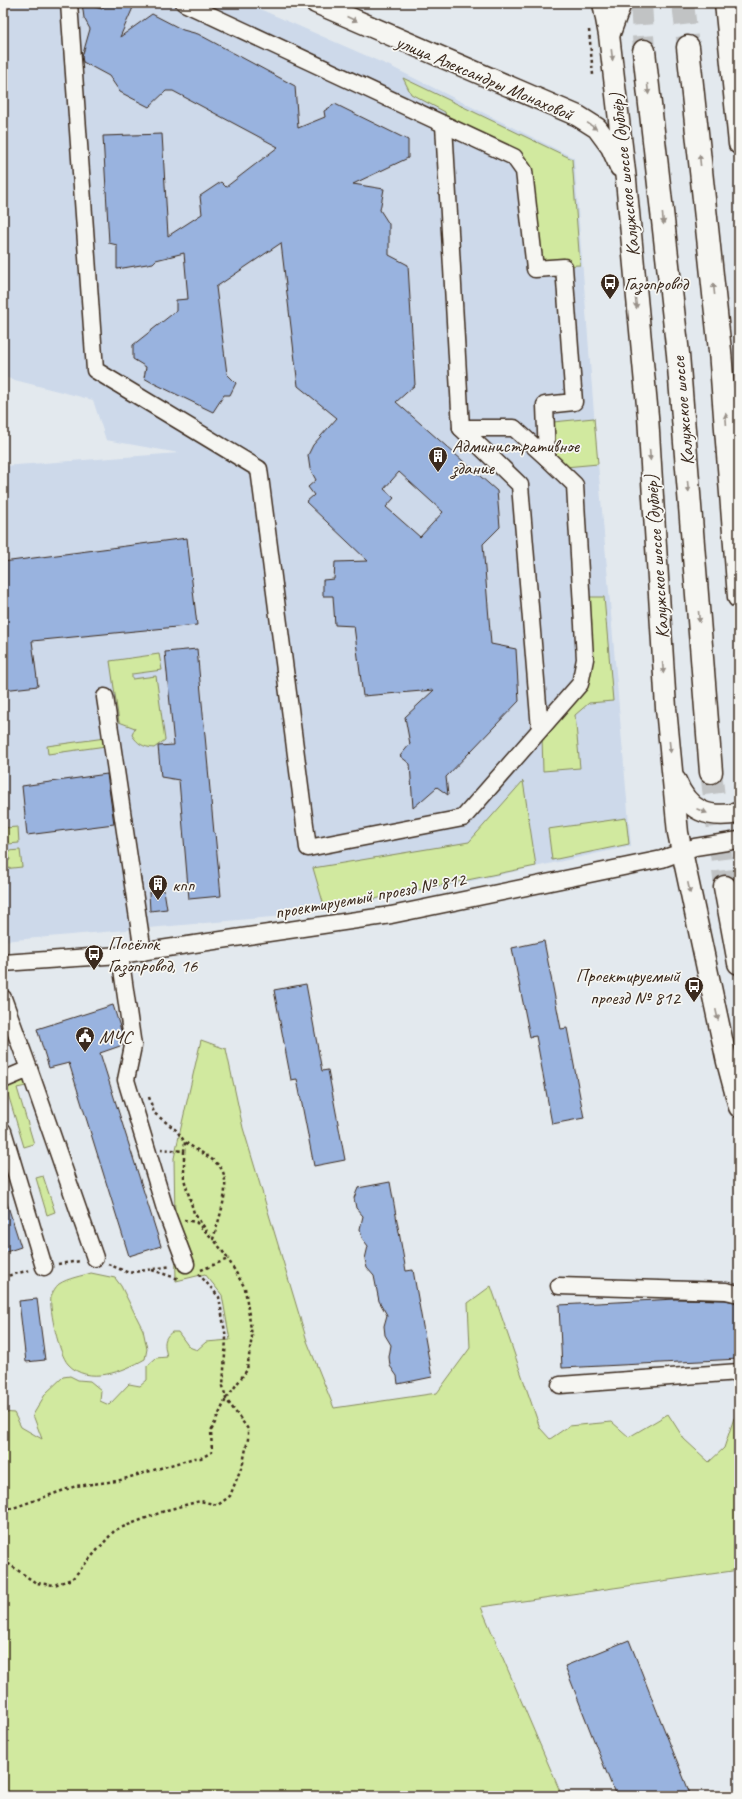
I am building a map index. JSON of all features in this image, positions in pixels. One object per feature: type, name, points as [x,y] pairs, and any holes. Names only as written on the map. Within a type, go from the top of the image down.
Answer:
[{"type":"highway","points":[[688,47],[720,351],[739,597]]},
{"type":"highway","name":"Калужское шоссе","points":[[644,51],[678,354],[711,772]]},
{"type":"highway","points":[[725,887],[739,963]]},
{"type":"main road","name":"улица Александры Монаховой","points":[[316,3],[578,116],[597,128],[611,146],[626,180]]},
{"type":"main road","name":"Калужское шоссе (дублёр)","points":[[603,3],[609,34],[626,180],[648,416],[666,708],[678,833],[727,1062],[739,1107]]},
{"type":"main road","points":[[609,34],[621,3]]},
{"type":"main road","points":[[726,4],[739,144]]},
{"type":"main road","points":[[672,770],[679,787],[688,802],[701,812],[720,815],[739,813]]},
{"type":"street","points":[[68,3],[96,370],[259,469],[308,848],[463,818],[580,684],[585,659],[575,485],[514,428],[460,428]]},
{"type":"street","points":[[184,3],[514,157],[524,171],[535,269],[564,266],[574,402],[545,405],[547,458]]},
{"type":"street","points":[[444,125],[460,428],[520,485],[540,729]]},
{"type":"street","points":[[105,697],[142,952]]},
{"type":"street","name":"проектируемый проезд № 812","points":[[3,963],[120,955],[391,915],[662,859],[681,850],[739,840]]},
{"type":"street","points":[[120,955],[133,1046],[126,1080],[165,1210],[191,1268]]},
{"type":"street","points":[[3,998],[95,1258]]},
{"type":"street","points":[[3,1080],[29,1069]]},
{"type":"street","points":[[3,1131],[44,1266]]},
{"type":"street","points":[[559,1286],[726,1291],[739,1294]]},
{"type":"street","points":[[560,1385],[739,1372]]},
{"type":"path","points":[[589,25],[593,76]]},
{"type":"path","points":[[185,1142],[220,1166],[224,1173],[225,1196],[213,1239]]},
{"type":"path","points":[[3,1509],[12,1508],[76,1486],[117,1481],[194,1458],[201,1458],[212,1452],[211,1430],[226,1399],[247,1370],[252,1336],[245,1288],[228,1259],[194,1213],[184,1179],[184,1151]]},
{"type":"path","points":[[184,1220],[196,1222],[213,1239]]},
{"type":"path","points":[[201,1270],[228,1259]]},
{"type":"path","points":[[3,1560],[36,1583],[54,1585],[72,1579],[115,1530],[167,1510],[200,1501],[218,1505],[230,1496],[243,1463],[248,1439],[248,1429],[226,1399],[223,1386],[226,1338],[219,1297],[191,1268]]},
{"type":"shaded area","points":[[3,3],[246,3],[392,67],[574,158],[598,464],[631,846],[421,892],[295,915],[3,941],[3,466],[179,453],[106,440],[93,400],[3,377]]},
{"type":"green space","points":[[403,78],[572,159],[580,265],[538,267],[526,169],[447,124],[445,112],[411,94]]},
{"type":"green space","points":[[594,418],[598,464],[565,467],[556,458],[553,422]]},
{"type":"green space","points":[[586,597],[604,597],[613,701],[589,703],[575,715],[580,768],[543,771],[542,737],[584,688]]},
{"type":"green space","points":[[159,654],[162,670],[132,674],[132,679],[156,676],[165,740],[154,748],[144,746],[136,741],[132,735],[135,728],[119,722],[110,661]]},
{"type":"green space","points":[[105,738],[106,746],[48,754],[47,746]]},
{"type":"green space","points":[[523,781],[536,866],[325,909],[313,868],[469,842]]},
{"type":"green space","points":[[626,818],[629,844],[552,860],[548,829]]},
{"type":"green space","points":[[18,827],[19,843],[8,844],[7,837],[3,837],[3,828]]},
{"type":"green space","points":[[20,850],[22,867],[3,869],[3,861],[10,860],[8,851]]},
{"type":"green space","points":[[201,1040],[226,1049],[243,1128],[307,1341],[334,1408],[437,1393],[470,1348],[468,1303],[491,1286],[540,1428],[550,1439],[569,1426],[612,1422],[629,1437],[668,1414],[684,1439],[709,1462],[724,1448],[734,1418],[739,1417],[739,1570],[481,1607],[562,1796],[3,1796],[3,1412],[14,1413],[21,1427],[42,1439],[33,1415],[46,1393],[63,1377],[70,1376],[78,1380],[90,1381],[101,1390],[100,1401],[109,1405],[129,1384],[140,1386],[147,1380],[147,1366],[156,1358],[167,1357],[165,1340],[172,1332],[178,1332],[189,1347],[197,1350],[206,1342],[230,1340],[222,1295],[205,1274],[176,1281],[174,1158]]},
{"type":"green space","points":[[29,1073],[38,1105],[33,1106],[26,1086],[17,1088],[34,1144],[24,1147],[4,1081]]},
{"type":"green space","points":[[43,1176],[55,1212],[47,1215],[36,1178]]},
{"type":"green space","points":[[91,1273],[115,1278],[121,1286],[143,1330],[147,1349],[145,1359],[117,1372],[96,1375],[76,1371],[65,1359],[55,1332],[51,1303],[51,1297],[54,1290],[58,1285],[67,1280]]},
{"type":"building","points":[[82,3],[102,9],[107,3],[135,3],[120,37],[152,14],[183,30],[198,34],[295,86],[298,128],[325,117],[324,111],[335,104],[408,140],[408,158],[353,184],[384,189],[380,210],[389,224],[389,255],[408,265],[415,385],[396,402],[497,491],[500,527],[483,544],[491,644],[516,649],[519,701],[446,777],[448,795],[437,787],[413,808],[410,764],[400,756],[410,744],[405,717],[434,690],[363,696],[354,626],[335,625],[333,596],[323,596],[323,580],[334,579],[335,562],[368,561],[306,502],[314,495],[308,487],[316,480],[310,469],[308,455],[313,445],[337,418],[298,386],[281,243],[216,287],[227,374],[236,383],[230,395],[224,395],[213,412],[144,378],[146,367],[133,359],[133,345],[176,311],[176,300],[188,299],[184,253],[156,260],[153,263],[117,269],[117,245],[109,243],[103,136],[162,134],[168,236],[202,214],[200,196],[221,182],[226,187],[278,147],[173,91],[166,91],[149,107],[120,92],[109,76],[83,62],[82,57],[90,29],[84,18]],"holes":[[[399,472],[443,512],[420,537],[386,507],[394,498],[384,489]]]},
{"type":"building","points":[[187,538],[197,625],[32,641],[38,686],[3,690],[3,562]]},
{"type":"building","points":[[197,649],[221,896],[189,899],[179,780],[161,777],[158,746],[174,745],[165,652]]},
{"type":"building","points":[[107,774],[114,824],[27,835],[22,786]]},
{"type":"building","name":"кпп","points":[[164,890],[167,909],[150,911],[149,893]]},
{"type":"building","points":[[544,941],[561,1029],[567,1028],[584,1118],[552,1124],[536,1036],[530,1037],[512,948]]},
{"type":"building","points":[[306,984],[322,1071],[328,1070],[345,1160],[314,1166],[297,1079],[291,1080],[274,990]]},
{"type":"building","points":[[113,1005],[121,1030],[123,1045],[100,1053],[161,1246],[129,1256],[69,1063],[49,1068],[37,1029]]},
{"type":"building","points":[[390,1182],[406,1271],[413,1270],[432,1377],[398,1384],[397,1376],[390,1366],[389,1357],[391,1345],[385,1335],[384,1326],[387,1315],[379,1301],[374,1276],[367,1268],[365,1259],[368,1246],[362,1238],[360,1229],[363,1216],[356,1208],[354,1198],[358,1188]]},
{"type":"building","points":[[3,1200],[6,1200],[21,1247],[3,1253]]},
{"type":"building","points":[[37,1299],[45,1360],[26,1362],[19,1301]]},
{"type":"building","points":[[676,1299],[725,1300],[739,1303],[739,1359],[562,1368],[559,1305]]},
{"type":"building","points":[[629,1640],[691,1796],[616,1796],[600,1756],[565,1666]]},
{"type":"tunnel","points":[[641,3],[644,51]]},
{"type":"tunnel","points":[[683,3],[688,47]]},
{"type":"tunnel","points":[[711,772],[725,887]]},
{"type":"place","name":"Газопровод","points":[[610,300]]},
{"type":"place","name":"Административное здание","points":[[438,473]]},
{"type":"place","name":"кпп","points":[[158,901]]},
{"type":"place","name":"Посёлок Газопровод, 16","points":[[94,971]]},
{"type":"place","name":"Проектируемый проезд № 812","points":[[694,1003]]},
{"type":"place","name":"МЧС","points":[[85,1053]]}]
